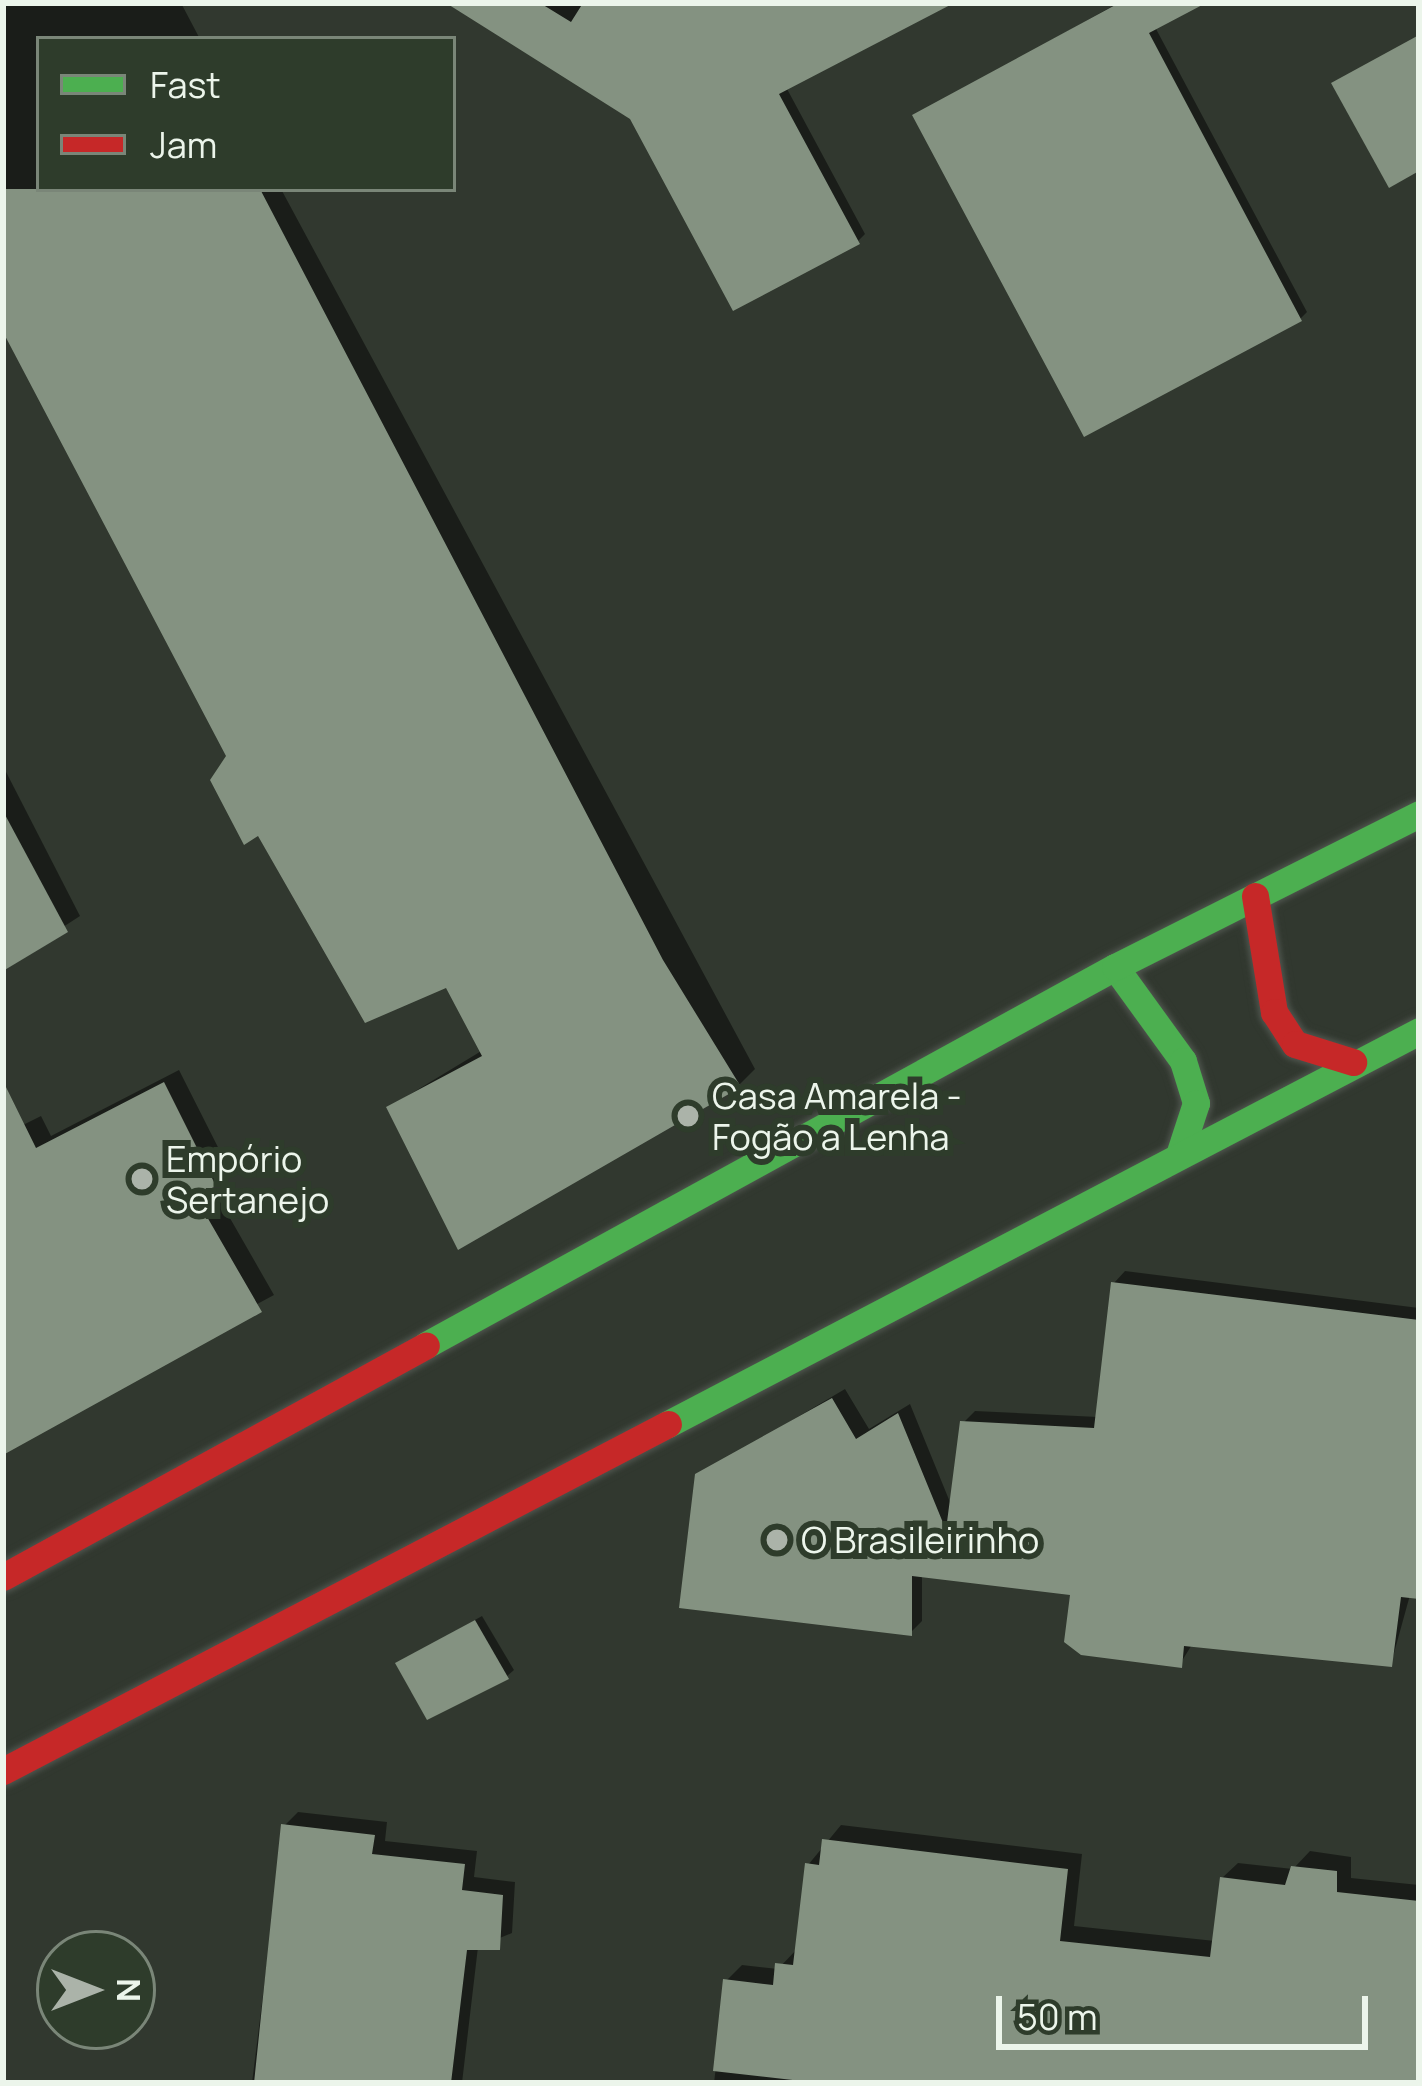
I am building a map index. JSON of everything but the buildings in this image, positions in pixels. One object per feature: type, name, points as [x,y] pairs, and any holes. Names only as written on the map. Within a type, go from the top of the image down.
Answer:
[{"type":"main road","points":[[3,1576],[1115,967],[1419,814]]},
{"type":"main road","points":[[1255,896],[1274,1012],[1295,1043],[1353,1062]]},
{"type":"main road","points":[[1115,967],[1183,1061],[1196,1103],[1179,1155]]},
{"type":"main road","points":[[3,1771],[1419,1031]]},
{"type":"traffic: fast","points":[[426,1345],[1115,967],[1419,814]]},
{"type":"traffic: fast","points":[[1115,967],[1183,1061],[1196,1103],[1179,1155]]},
{"type":"traffic: fast","points":[[668,1424],[1419,1031]]},
{"type":"traffic: jam","points":[[1255,896],[1274,1012],[1295,1044],[1353,1062]]},
{"type":"traffic: jam","points":[[3,1577],[426,1345]]},
{"type":"traffic: jam","points":[[3,1771],[668,1424]]},
{"type":"place","name":"Casa Amarela - Fogão a Lenha","points":[[688,1116]]},
{"type":"place","name":"Empório Sertanejo","points":[[142,1179]]},
{"type":"place","name":"O Brasileirinho","points":[[777,1540]]}]
